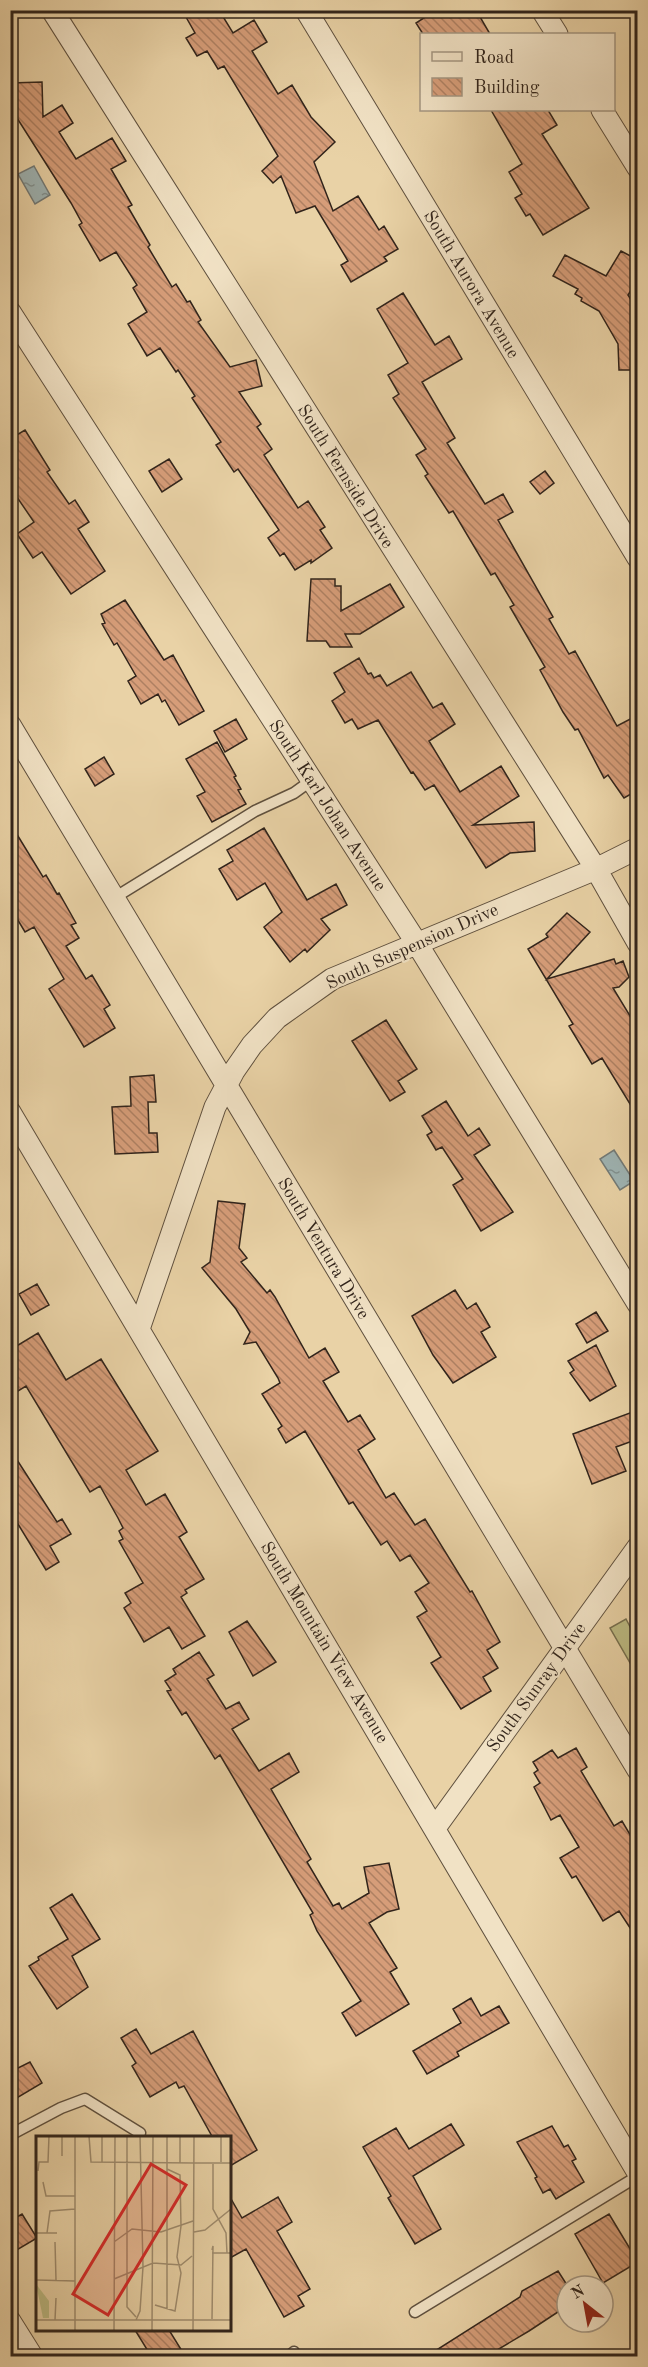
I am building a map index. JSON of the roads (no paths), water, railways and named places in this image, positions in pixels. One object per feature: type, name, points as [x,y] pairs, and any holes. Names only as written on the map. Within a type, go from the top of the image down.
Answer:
[{"type":"street","name":"South Fernside Drive","points":[[52,10],[596,869],[638,943]]},
{"type":"street","name":"South Aurora Avenue","points":[[306,10],[638,558]]},
{"type":"street","points":[[543,10],[556,33]]},
{"type":"street","points":[[603,111],[638,168]]},
{"type":"street","name":"South Karl Johan Avenue","points":[[10,312],[416,942],[638,1304]]},
{"type":"street","name":"South Ventura Drive","points":[[10,725],[638,1770]]},
{"type":"street","name":"South Suspension Drive","points":[[139,1329],[215,1107],[226,1084],[252,1045],[277,1018],[309,993],[332,979],[416,942],[596,869],[638,848]]},
{"type":"street","name":"South Mountain View Avenue","points":[[10,1112],[638,2174]]},
{"type":"street","name":"South Sunray Drive","points":[[435,1828],[638,1547]]},
{"type":"street","points":[[10,2321],[32,2356]]},
{"type":"lane","points":[[114,898],[255,811],[294,793],[312,780]]},
{"type":"lane","points":[[10,2135],[61,2108],[85,2099],[140,2133]]},
{"type":"lane","points":[[415,2312],[638,2174]]},
{"type":"water","points":[[34,166],[50,195],[35,204],[18,174]]},
{"type":"water","points":[[614,1150],[634,1181],[620,1190],[600,1159]]}]
